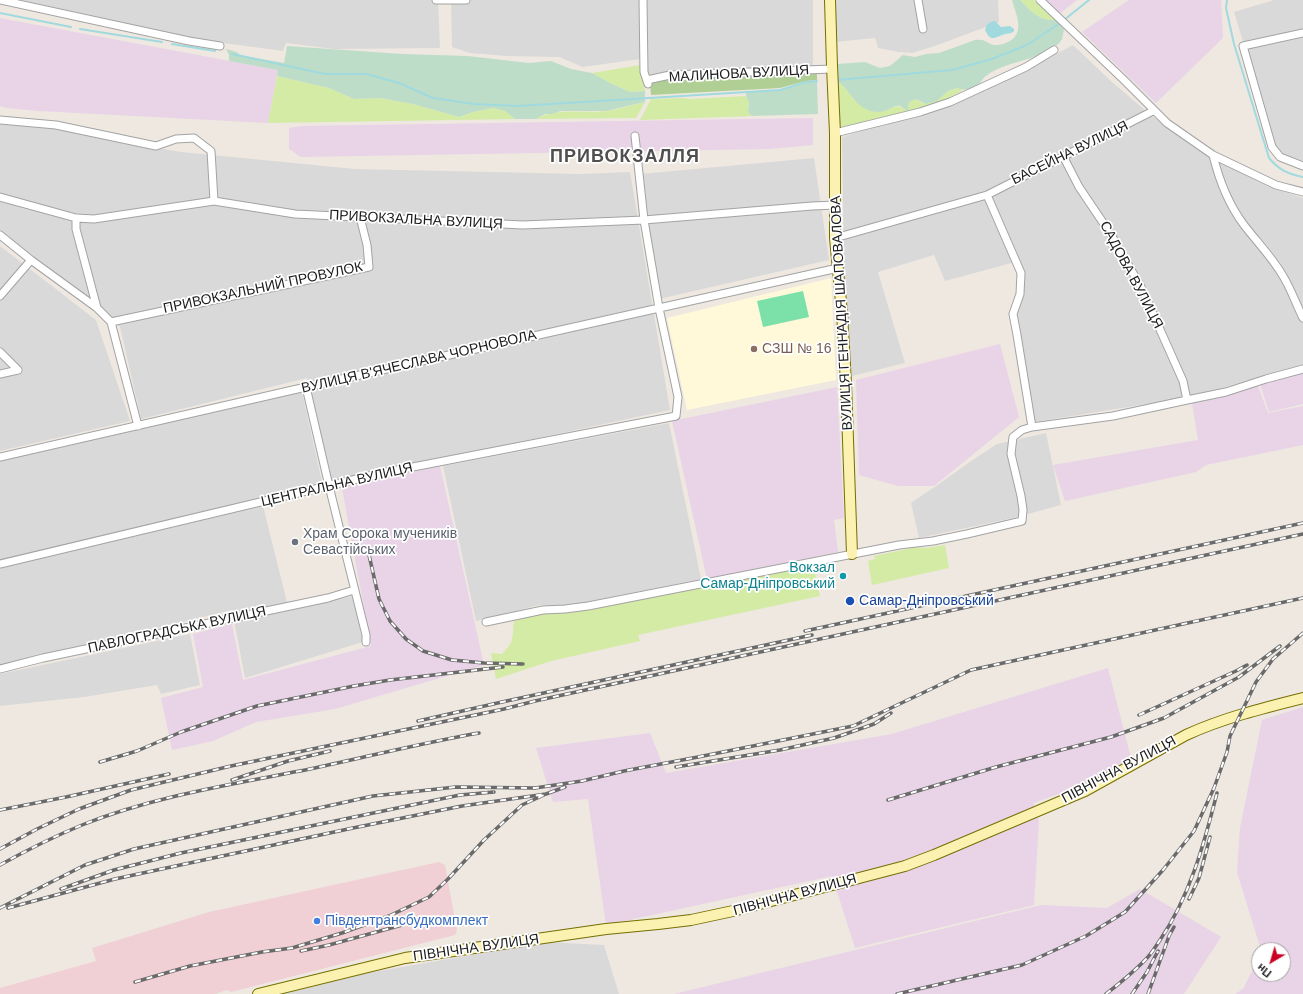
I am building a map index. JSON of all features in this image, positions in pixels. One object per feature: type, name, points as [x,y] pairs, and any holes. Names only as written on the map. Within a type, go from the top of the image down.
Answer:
[{"type":"street","points":[[0,0],[189,41],[220,46]]},
{"type":"street","points":[[436,0],[466,0]]},
{"type":"street","name":"МАЛИНОВА ВУЛИЦЯ","points":[[643,0],[644,72],[647,82],[670,76],[832,68]]},
{"type":"street","name":"ВУЛИЦЯ ГЕННАДІЯ ШАПОВАЛОВА","points":[[830,0],[835,133],[835,238],[842,313],[846,384],[852,554]]},
{"type":"street","points":[[918,0],[922,29]]},
{"type":"street","points":[[1040,0],[1167,123],[1212,155],[1276,185],[1303,192]]},
{"type":"street","points":[[1303,33],[1243,46],[1272,147],[1280,157],[1303,166]]},
{"type":"street","points":[[835,133],[920,112],[950,102],[1026,67],[1054,50]]},
{"type":"street","name":"БАСЕЙНА ВУЛИЦЯ","points":[[835,238],[986,195],[1153,111]]},
{"type":"street","points":[[0,120],[56,125],[156,146],[176,139],[194,138],[211,151],[214,201]]},
{"type":"street","points":[[634,136],[644,220],[658,308]]},
{"type":"street","points":[[1212,155],[1222,187],[1243,223],[1283,276],[1303,318]]},
{"type":"street","name":"САДОВА ВУЛИЦЯ","points":[[1064,156],[1079,187],[1110,233],[1141,287],[1183,381],[1187,400]]},
{"type":"street","points":[[986,195],[1021,273],[1020,294],[1013,314],[1032,427]]},
{"type":"street","name":"ПРИВОКЗАЛЬНА ВУЛИЦЯ","points":[[0,197],[76,218],[94,219],[214,201],[295,214],[523,225],[644,220],[836,205]]},
{"type":"street","name":"ПРИВОКЗАЛЬНИЙ ПРОВУЛОК","points":[[111,322],[368,267],[367,245],[360,217]]},
{"type":"street","points":[[76,218],[76,228],[97,308]]},
{"type":"street","points":[[0,235],[31,260],[97,308],[111,322],[138,426]]},
{"type":"street","points":[[0,296],[31,260]]},
{"type":"street","name":"ВУЛИЦЯ В'ЯЧЕСЛАВА ЧОРНОВОЛА","points":[[0,457],[838,268]]},
{"type":"street","name":"ЦЕНТРАЛЬНА ВУЛИЦЯ","points":[[0,564],[382,473],[676,416],[678,397],[658,308]]},
{"type":"street","points":[[0,352],[18,370],[0,374]]},
{"type":"street","points":[[486,622],[543,610],[588,606],[899,545],[968,534],[1022,521],[1023,510],[1021,496],[1011,454],[1013,437],[1022,430],[1032,427],[1112,416],[1226,392],[1303,369]]},
{"type":"street","points":[[306,387],[366,635],[366,642]]},
{"type":"street","name":"ПАВЛОГРАДСЬКА ВУЛИЦЯ","points":[[0,669],[51,656],[328,598],[354,590]]},
{"type":"street","name":"ПІВНІЧНА ВУЛИЦЯ","points":[[258,994],[405,958],[606,929],[691,920],[733,912],[905,866],[1085,791],[1203,727],[1248,712],[1303,698]]},
{"type":"shaded area","points":[[22,0],[438,0],[440,48],[334,49],[286,43],[283,51],[193,39]]},
{"type":"shaded area","points":[[451,0],[813,0],[813,67],[648,75],[647,58],[583,67],[559,57],[506,56],[470,53],[452,47]]},
{"type":"shaded area","points":[[835,0],[998,0],[999,22],[912,53],[899,52],[878,48],[875,38],[835,42]]},
{"type":"shaded area","points":[[1043,0],[1077,0],[1058,15]]},
{"type":"shaded area","points":[[1129,0],[1221,0],[1223,38],[1156,103],[1082,32]]},
{"type":"shaded area","points":[[1274,0],[1303,0],[1303,170],[1283,162],[1272,137],[1234,12]]},
{"type":"shaded area","points":[[0,18],[278,70],[268,123],[39,111],[0,106]]},
{"type":"shaded area","points":[[1073,45],[1112,82],[1153,117],[1204,154],[1267,186],[1303,198],[1303,366],[1242,382],[1197,396],[1035,422],[1015,312],[1023,296],[1025,276],[1019,261],[945,281],[934,255],[878,272],[905,363],[852,376],[844,271],[842,137],[955,102],[1029,68]]},
{"type":"shaded area","points":[[813,118],[813,145],[770,149],[301,157],[289,149],[289,128],[302,126]]},
{"type":"shaded area","points":[[0,124],[45,127],[181,152],[355,169],[581,174],[630,172],[670,410],[331,482],[307,378],[141,419],[120,327],[88,299],[0,231]]},
{"type":"shaded area","points":[[814,158],[829,260],[659,299],[646,224],[641,174]]},
{"type":"shaded area","points":[[0,246],[96,320],[130,421],[0,451]]},
{"type":"shaded area","name":"СЗШ № 16","points":[[831,278],[836,380],[687,410],[667,318]]},
{"type":"shaded area","points":[[1000,344],[1019,417],[934,486],[898,486],[859,475],[856,380]]},
{"type":"shaded area","points":[[1303,373],[1303,404],[1269,412],[1260,384]]},
{"type":"shaded area","points":[[1258,386],[1268,413],[1303,406],[1303,445],[1206,465],[1196,472],[1065,501],[1053,465],[1198,440],[1192,403]]},
{"type":"shaded area","points":[[837,387],[844,518],[834,520],[838,552],[707,579],[672,421]]},
{"type":"shaded area","points":[[302,392],[322,482],[0,561],[0,461]]},
{"type":"shaded area","points":[[669,423],[701,579],[560,607],[539,605],[476,621],[443,466]]},
{"type":"shaded area","points":[[1046,433],[1061,505],[1013,518],[919,538],[911,503],[997,444]]},
{"type":"shaded area","points":[[440,466],[484,665],[335,709],[256,722],[213,741],[172,750],[161,698],[203,687],[193,634],[232,624],[243,680],[371,646],[342,488]]},
{"type":"shaded area","points":[[263,506],[289,610],[353,596],[363,642],[245,678],[232,610],[0,666],[0,568]]},
{"type":"shaded area","points":[[190,634],[200,685],[161,694],[157,685],[84,697],[0,706],[0,674]]},
{"type":"shaded area","points":[[1108,668],[1131,758],[1084,785],[1033,803],[1039,821],[1034,905],[855,948],[832,876],[606,925],[588,799],[553,802],[536,748],[650,733],[666,773],[892,734]]},
{"type":"shaded area","points":[[1303,707],[1303,994],[1235,994],[1243,989],[1251,973],[1251,982],[1291,982],[1291,942],[1259,942],[1237,872],[1240,828],[1262,720]]},
{"type":"shaded area","name":"Південтрансбудкомплект","points":[[439,862],[445,865],[457,930],[455,935],[231,992],[227,990],[215,994],[0,994],[0,988],[96,961],[92,948],[209,912]]},
{"type":"shaded area","points":[[1140,889],[1221,937],[1184,994],[674,994],[1041,905],[1107,908]]},
{"type":"shaded area","points":[[546,942],[604,945],[619,994],[283,994],[368,973]]},
{"type":"green space","points":[[1012,0],[1020,0],[1040,17],[1055,20],[1064,29],[1061,41],[1043,54],[994,71],[985,77],[979,85],[973,88],[957,88],[948,91],[937,101],[926,104],[916,99],[909,102],[908,111],[901,106],[898,106],[885,111],[873,112],[860,105],[838,82],[837,64],[865,62],[880,68],[890,66],[903,55],[915,57],[939,53],[975,40],[982,40],[996,45],[1008,42],[1014,38],[1018,29],[1017,18]]},
{"type":"green space","points":[[1020,0],[1034,0],[1055,20],[1040,17]]},
{"type":"green space","points":[[287,46],[403,54],[468,56],[529,63],[551,61],[571,69],[592,73],[630,92],[645,91],[645,102],[606,111],[561,111],[552,114],[545,114],[536,119],[515,119],[505,111],[493,108],[473,112],[459,117],[413,104],[380,98],[354,99],[329,88],[277,76],[278,70],[229,61],[229,55],[226,49],[237,52],[240,55],[284,63]]},
{"type":"green space","points":[[641,65],[645,91],[630,92],[592,73]]},
{"type":"green space","points":[[817,73],[817,80],[806,81],[780,88],[651,95],[650,83],[668,78]]},
{"type":"green space","points":[[277,76],[329,88],[354,99],[380,98],[413,104],[459,117],[473,112],[493,108],[505,111],[515,119],[268,123]]},
{"type":"green space","points":[[817,81],[818,114],[752,116],[748,112],[749,103],[746,92],[780,90],[806,82]]},
{"type":"green space","points":[[838,82],[849,91],[853,99],[885,111],[893,107],[903,108],[906,110],[909,102],[916,99],[922,103],[937,101],[948,91],[957,88],[963,90],[939,103],[847,128],[842,127],[840,122]]},
{"type":"green space","points":[[746,96],[749,103],[748,112],[752,116],[640,120],[651,99]]},
{"type":"green space","points":[[645,102],[636,118],[536,119],[553,113],[606,111]]},
{"type":"green space","points":[[803,291],[809,317],[763,327],[757,301]]},
{"type":"green space","points":[[945,545],[949,568],[872,585],[868,561],[875,559],[874,556],[916,547],[926,548]]},
{"type":"green space","points":[[814,569],[820,596],[638,635],[640,641],[551,661],[496,679],[491,653],[502,654],[511,643],[515,619],[539,613],[564,613],[779,571],[801,571]]},
{"type":"water","points":[[995,21],[1001,27],[1010,26],[1014,29],[1014,31],[994,38],[989,37],[985,30],[986,26]]},
{"type":"waterway","points":[[1064,20],[1089,0]]},
{"type":"waterway","points":[[1227,0],[1226,8],[1234,44],[1269,158],[1276,166],[1284,171],[1303,177]]},
{"type":"waterway","points":[[0,13],[71,27]]},
{"type":"waterway","points":[[837,80],[952,70],[992,59],[1027,45],[1060,23]]},
{"type":"waterway","points":[[80,29],[162,42]]},
{"type":"waterway","points":[[172,44],[215,51]]},
{"type":"waterway","points":[[232,54],[325,74],[366,74],[399,83],[433,98],[474,104],[518,106],[780,90],[806,82],[817,81]]},
{"type":"railway","points":[[805,631],[1303,523]]},
{"type":"railway","points":[[0,849],[79,809],[131,790],[231,766],[504,709],[1303,534]]},
{"type":"railway","points":[[369,555],[379,599],[390,621],[406,639],[423,651],[452,660],[523,664]]},
{"type":"railway","points":[[0,908],[85,865],[134,849],[373,796],[456,787],[535,788],[582,781],[624,771],[853,726],[971,670],[1303,598]]},
{"type":"railway","points":[[897,994],[1022,965],[1086,936],[1125,912],[1163,870],[1194,831],[1214,788],[1227,752],[1230,736],[1256,682],[1273,659],[1303,633]]},
{"type":"railway","points":[[418,721],[812,635]]},
{"type":"railway","points":[[888,800],[996,767],[1111,737],[1164,718],[1239,677],[1280,646]]},
{"type":"railway","points":[[1139,715],[1247,665]]},
{"type":"railway","points":[[100,762],[137,751],[181,732],[257,706],[390,680],[503,667]]},
{"type":"railway","points":[[676,767],[780,750],[834,738],[874,724],[891,713]]},
{"type":"railway","points":[[0,865],[40,844],[82,825],[109,815],[166,798],[479,733]]},
{"type":"railway","points":[[232,780],[288,761],[330,751]]},
{"type":"railway","points":[[0,810],[169,774]]},
{"type":"railway","points":[[135,982],[190,966],[262,952],[292,948],[342,933],[389,916],[429,897],[484,840],[522,805],[565,787]]},
{"type":"railway","points":[[61,889],[114,870],[181,853],[460,795],[494,792]]},
{"type":"railway","points":[[1106,994],[1149,956],[1171,923],[1180,906],[1195,869],[1217,793]]},
{"type":"railway","points":[[8,908],[115,879],[353,828],[462,806],[546,794]]},
{"type":"railway","points":[[1189,899],[1199,878],[1210,837]]},
{"type":"railway","points":[[301,951],[402,925]]},
{"type":"railway","points":[[1148,994],[1169,936],[1174,927]]},
{"type":"railway","points":[[1132,994],[1147,972],[1158,951]]},
{"type":"place","name":"СЗШ № 16","points":[[754,349]]},
{"type":"place","name":"Храм Сорока мучеників Севастійських","points":[[295,542]]},
{"type":"place","name":"Вокзал Самар-Дніпровський","points":[[843,576]]},
{"type":"place","name":"Самар-Дніпровський","points":[[850,601]]},
{"type":"place","name":"Південтрансбудкомплект","points":[[317,921]]},
{"type":"district","name":"ПРИВОКЗАЛЛЯ","points":[[625,157]]}]
